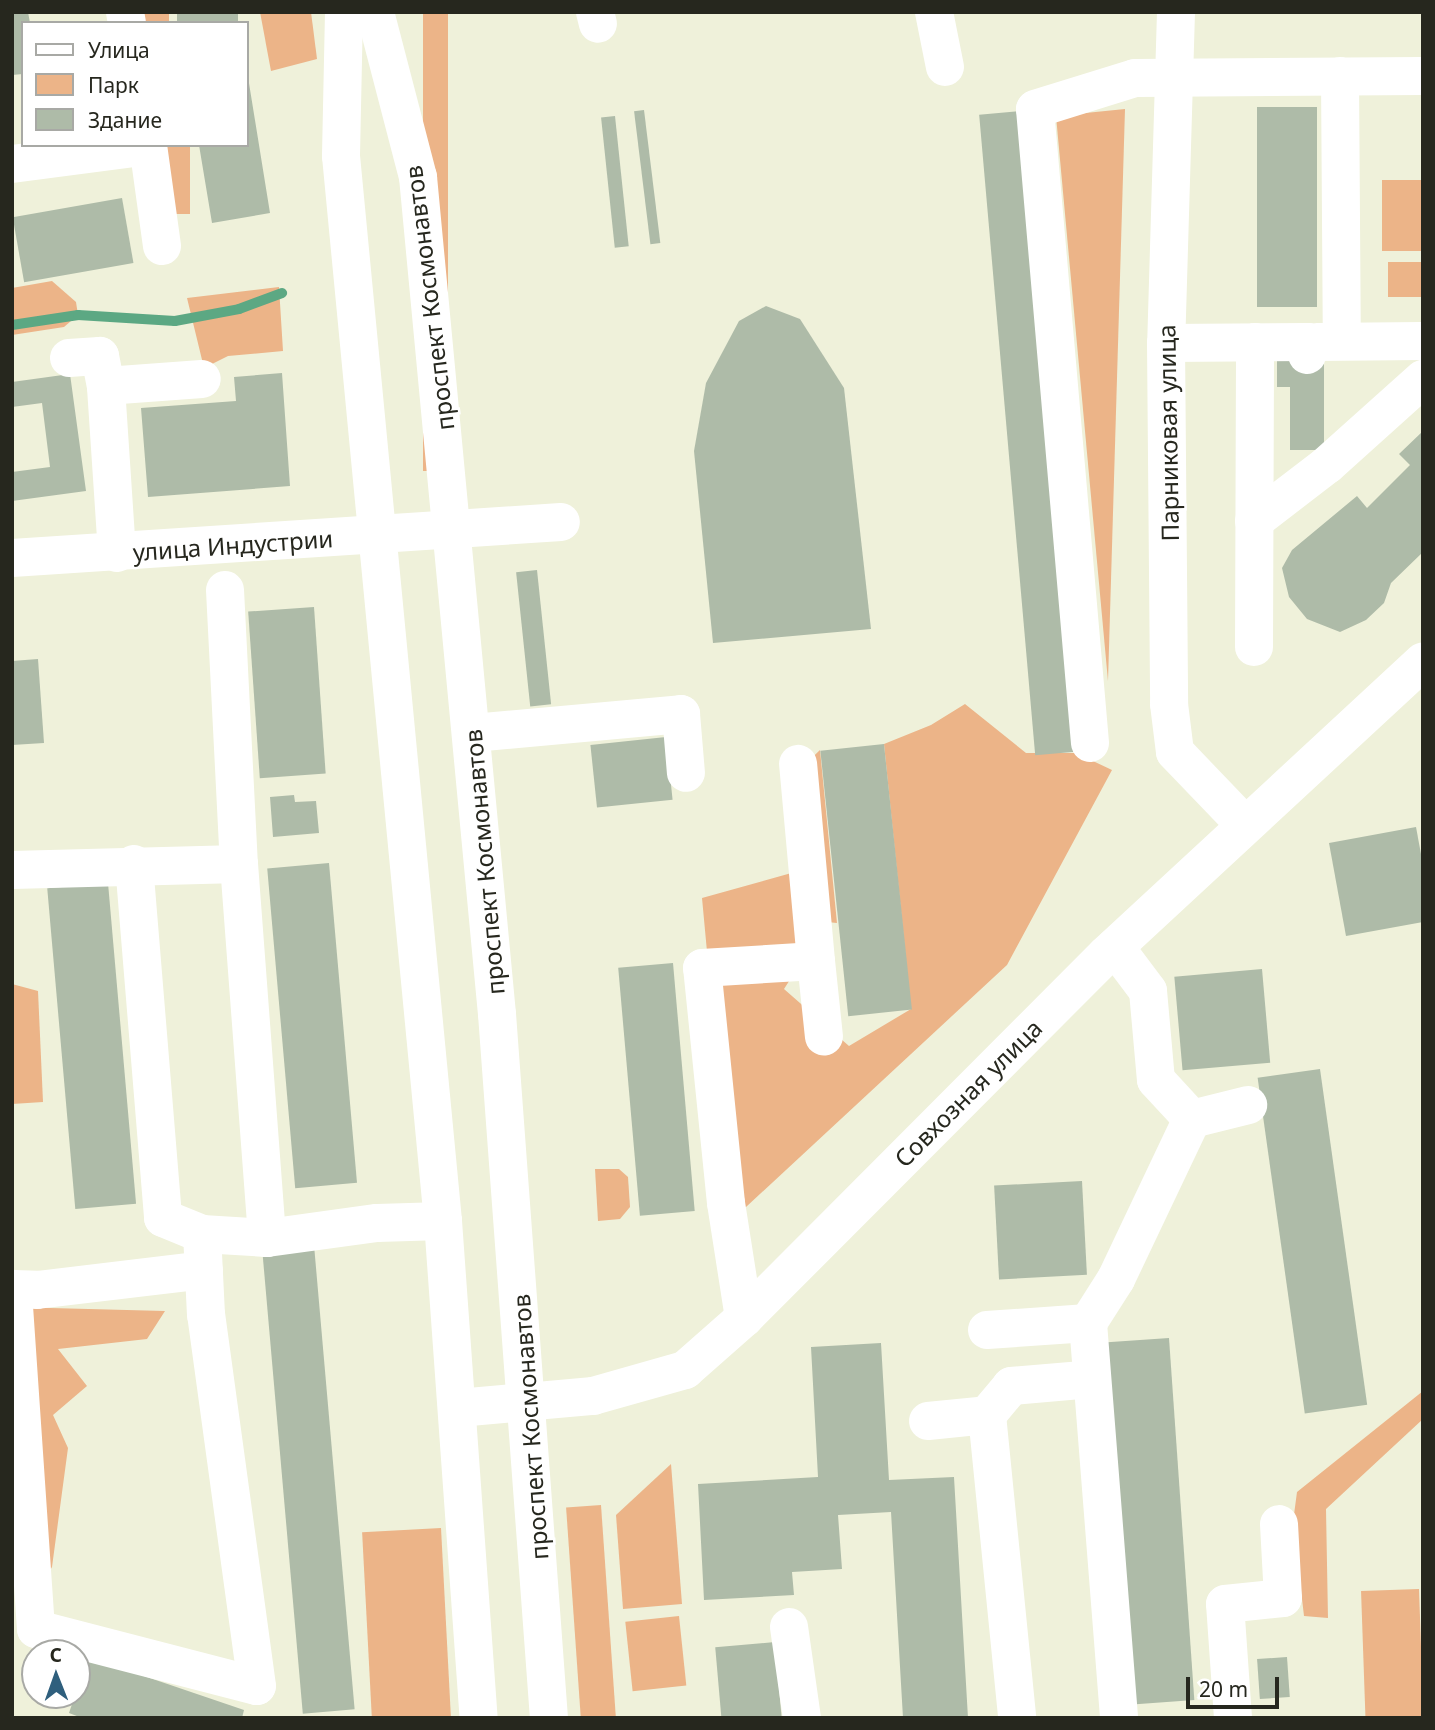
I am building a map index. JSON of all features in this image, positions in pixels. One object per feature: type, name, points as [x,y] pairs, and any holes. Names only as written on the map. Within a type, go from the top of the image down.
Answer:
[{"type":"main road","points":[[344,12],[341,156],[443,1221],[479,1718]]},
{"type":"main road","name":"проспект Космонавтов","points":[[375,12],[418,177],[473,733],[529,1402],[549,1718]]},
{"type":"main road","points":[[934,12],[945,67]]},
{"type":"main road","name":"Парниковая улица","points":[[1176,12],[1171,77],[1166,343],[1169,704],[1175,751],[1245,825]]},
{"type":"main road","points":[[1319,346],[1340,76]]},
{"type":"main road","points":[[1090,743],[1035,109],[1135,78],[1423,76]]},
{"type":"main road","points":[[12,164],[140,147]]},
{"type":"main road","points":[[148,147],[162,246]]},
{"type":"main road","points":[[1166,343],[1255,342],[1319,346],[1423,341]]},
{"type":"main road","points":[[1254,647],[1255,342]]},
{"type":"main road","points":[[69,358],[100,356],[106,386],[117,553]]},
{"type":"main road","points":[[106,386],[202,379]]},
{"type":"main road","points":[[1254,521],[1327,465],[1423,379]]},
{"type":"main road","name":"улица Индустрии","points":[[12,558],[561,522]]},
{"type":"main road","points":[[225,590],[239,864],[267,1238]]},
{"type":"main road","name":"Совхозная улица","points":[[458,1408],[593,1396],[685,1370],[744,1318],[1115,947],[1423,661]]},
{"type":"main road","points":[[473,733],[681,714],[686,773]]},
{"type":"main road","points":[[798,764],[824,1037]]},
{"type":"main road","points":[[12,870],[134,864],[239,864]]},
{"type":"main road","points":[[91,1654],[257,1686],[203,1252],[163,1218],[134,864]]},
{"type":"main road","points":[[1115,947],[1148,991],[1156,1080],[1192,1119]]},
{"type":"main road","points":[[744,1318],[726,1203],[702,968],[816,961]]},
{"type":"main road","points":[[1192,1119],[1248,1105]]},
{"type":"main road","points":[[1119,1718],[1088,1324],[1116,1279],[1192,1119]]},
{"type":"main road","points":[[24,1639],[13,1289],[37,1290],[267,1238],[377,1223],[443,1221]]},
{"type":"main road","points":[[987,1330],[1088,1324]]},
{"type":"main road","points":[[928,1421],[987,1415],[1011,1386],[1092,1379]]},
{"type":"main road","points":[[987,1415],[1017,1718]]},
{"type":"main road","points":[[1233,1718],[1225,1604],[1283,1598],[1279,1524]]},
{"type":"main road","points":[[789,1627],[802,1718]]},
{"type":"green space","points":[[133,12],[169,12],[169,21],[133,21]]},
{"type":"green space","points":[[260,12],[311,12],[317,59],[271,71]]},
{"type":"green space","points":[[423,12],[448,12],[448,471],[423,471]]},
{"type":"green space","points":[[1125,109],[1108,681],[1056,116]]},
{"type":"green space","points":[[155,147],[190,147],[190,214],[155,214]]},
{"type":"green space","points":[[1382,180],[1423,180],[1423,251],[1382,251]]},
{"type":"green space","points":[[1388,262],[1423,262],[1423,297],[1388,297]]},
{"type":"green space","points":[[52,281],[76,302],[78,315],[64,327],[12,335],[12,288]]},
{"type":"green space","points":[[279,287],[283,351],[228,356],[204,368],[187,298]]},
{"type":"green space","points":[[965,704],[1026,753],[1076,753],[1112,770],[1007,965],[732,1220],[702,898],[795,872],[789,780],[820,750],[837,923],[827,922],[784,989],[849,1046],[911,1009],[884,744],[931,725]]},
{"type":"green space","points":[[12,984],[38,991],[43,1102],[12,1104]]},
{"type":"green space","points":[[595,1169],[619,1169],[628,1177],[630,1207],[620,1219],[598,1221]]},
{"type":"green space","points":[[12,1307],[165,1311],[147,1339],[58,1349],[87,1386],[53,1415],[68,1448],[52,1567],[21,1617]]},
{"type":"green space","points":[[1423,1391],[1423,1419],[1326,1509],[1328,1618],[1304,1616],[1293,1522],[1297,1492]]},
{"type":"green space","points":[[671,1464],[682,1604],[623,1609],[616,1515]]},
{"type":"green space","points":[[601,1505],[616,1718],[581,1718],[566,1507]]},
{"type":"green space","points":[[441,1528],[451,1718],[372,1718],[362,1532]]},
{"type":"green space","points":[[1419,1589],[1423,1718],[1365,1718],[1361,1591]]},
{"type":"green space","points":[[679,1616],[686,1686],[633,1691],[625,1622]]},
{"type":"building","points":[[12,12],[28,12],[30,21],[21,21],[21,74],[12,75]]},
{"type":"building","points":[[177,12],[238,12],[238,21],[177,21]]},
{"type":"building","points":[[248,77],[270,213],[212,223],[199,147],[248,147]]},
{"type":"building","points":[[1257,107],[1317,107],[1317,307],[1257,307]]},
{"type":"building","points":[[644,110],[660,243],[650,244],[634,111]]},
{"type":"building","points":[[1022,111],[1078,752],[1035,755],[979,115]]},
{"type":"building","points":[[615,116],[629,246],[615,248],[601,117]]},
{"type":"building","points":[[122,198],[133,263],[24,282],[13,217]]},
{"type":"building","points":[[766,306],[800,319],[844,388],[871,629],[713,643],[694,451],[706,383],[739,321]]},
{"type":"building","points":[[1324,355],[1324,450],[1290,450],[1290,387],[1277,387],[1277,360]]},
{"type":"building","points":[[282,373],[290,486],[148,497],[141,408],[236,401],[234,377]]},
{"type":"building","points":[[70,374],[86,491],[12,501],[12,472],[50,467],[42,403],[12,407],[12,382]]},
{"type":"building","points":[[1423,431],[1423,552],[1391,583],[1384,603],[1366,620],[1340,632],[1307,619],[1289,597],[1282,568],[1292,550],[1357,496],[1367,508],[1410,465],[1399,454]]},
{"type":"building","points":[[537,570],[551,704],[530,706],[516,572]]},
{"type":"building","points":[[314,607],[326,774],[260,778],[248,612]]},
{"type":"building","points":[[38,659],[44,743],[12,745],[12,661]]},
{"type":"building","points":[[666,737],[673,800],[597,808],[590,745]]},
{"type":"building","points":[[884,744],[912,1010],[848,1016],[820,751]]},
{"type":"building","points":[[294,795],[295,802],[316,801],[319,833],[273,837],[270,797]]},
{"type":"building","points":[[1416,827],[1423,865],[1423,922],[1346,936],[1329,843]]},
{"type":"building","points":[[329,863],[357,1183],[295,1188],[267,868]]},
{"type":"building","points":[[108,883],[136,1204],[75,1209],[47,888]]},
{"type":"building","points":[[673,963],[695,1211],[640,1216],[618,968]]},
{"type":"building","points":[[1262,969],[1270,1063],[1183,1070],[1174,977]]},
{"type":"building","points":[[1320,1069],[1367,1405],[1305,1413],[1258,1078]]},
{"type":"building","points":[[1082,1181],[1087,1275],[999,1279],[994,1186]]},
{"type":"building","points":[[314,1245],[355,1709],[303,1714],[262,1250]]},
{"type":"building","points":[[1169,1338],[1194,1700],[1125,1705],[1100,1343]]},
{"type":"building","points":[[881,1343],[889,1480],[954,1477],[968,1718],[903,1718],[891,1512],[838,1515],[842,1569],[792,1572],[794,1595],[704,1600],[698,1484],[818,1477],[811,1347]]},
{"type":"building","points":[[775,1642],[782,1718],[721,1718],[715,1647]]},
{"type":"building","points":[[1287,1657],[1290,1697],[1260,1699],[1257,1659]]},
{"type":"building","points":[[91,1658],[244,1710],[242,1718],[82,1718],[69,1713],[70,1709],[91,1709]]},
{"type":"waterway","points":[[12,325],[78,315],[175,321],[239,309],[282,293]]}]
